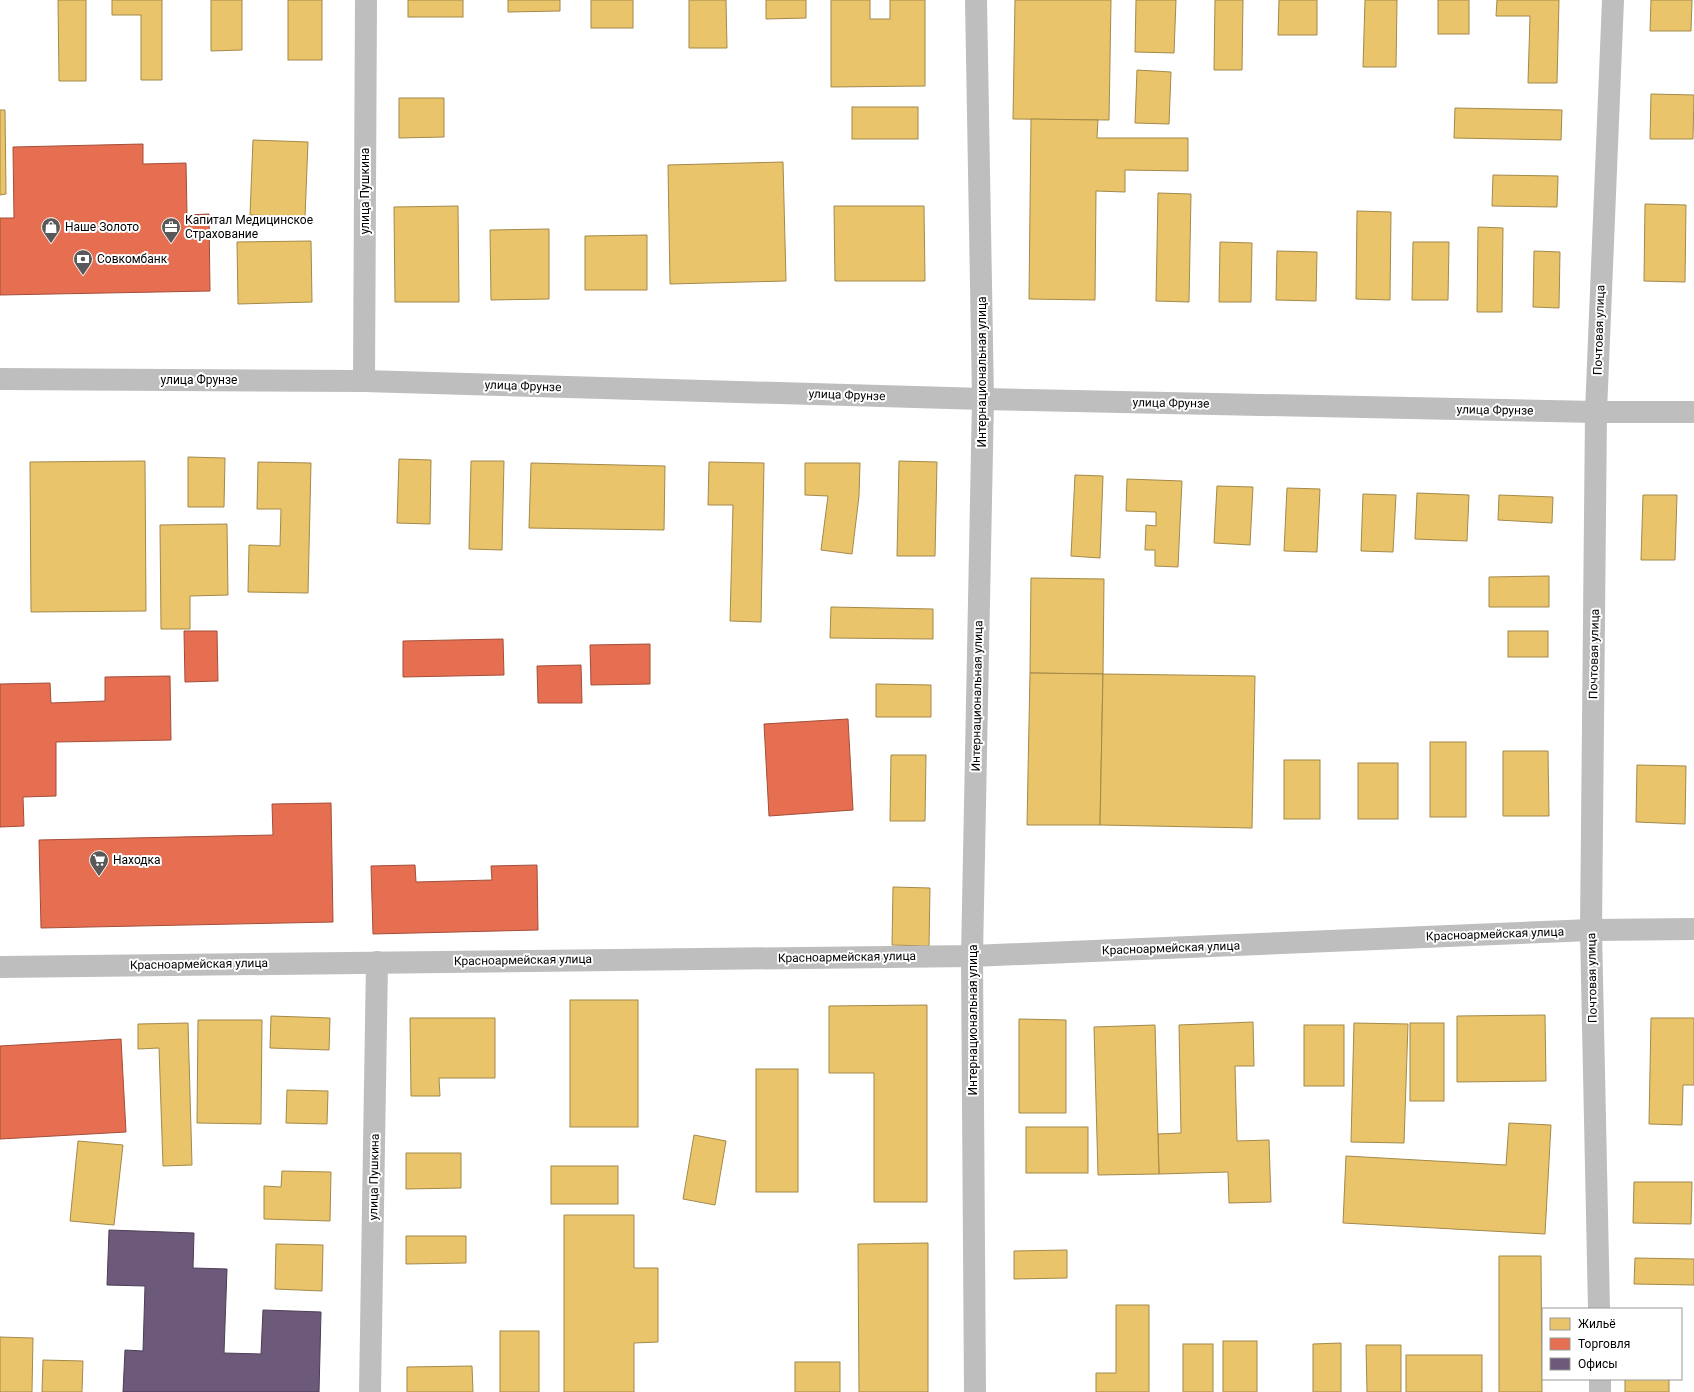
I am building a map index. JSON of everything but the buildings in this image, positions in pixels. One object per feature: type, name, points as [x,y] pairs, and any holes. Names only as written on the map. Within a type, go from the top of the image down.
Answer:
[{"type":"street","name":"улица Пушкина","points":[[364,381],[366,0]]},
{"type":"street","name":"Интернациональная улица","points":[[975,1392],[972,956],[984,399],[976,0]]},
{"type":"street","name":"Почтовая улица","points":[[1599,1308],[1591,930],[1596,412],[1614,0]]},
{"type":"street","name":"улица Фрунзе","points":[[0,379],[364,381],[984,399],[1596,412],[1694,412]]},
{"type":"street","name":"Красноармейская улица","points":[[0,967],[972,956],[1591,930],[1694,929]]},
{"type":"street","name":"улица Пушкина","points":[[370,1392],[377,962]]},
{"type":"street","points":[[1600,1380],[1600,1392]]},
{"type":"place","name":"Наше Золото","points":[[51,244]]},
{"type":"place","name":"Капитал Медицинское Страхование","points":[[171,244]]},
{"type":"place","name":"Совкомбанк","points":[[83,276]]},
{"type":"place","name":"Находка","points":[[99,877]]}]
